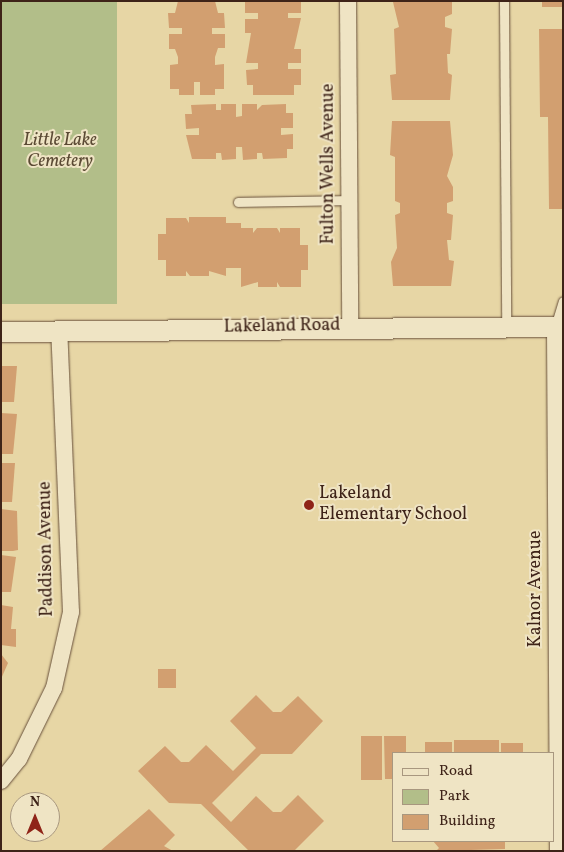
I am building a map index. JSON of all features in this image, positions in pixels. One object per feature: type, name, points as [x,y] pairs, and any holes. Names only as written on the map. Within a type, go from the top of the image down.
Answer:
[{"type":"street","name":"Fulton Wells Avenue","points":[[348,1],[350,326]]},
{"type":"street","name":"Lakeland Road","points":[[1,332],[350,326],[559,327]]},
{"type":"street","name":"Kalnor Avenue","points":[[558,851],[560,807],[559,327]]},
{"type":"street","name":"Paddison Avenue","points":[[1,781],[19,759],[54,688],[71,612],[59,330]]},
{"type":"lane","points":[[504,1],[506,327]]},
{"type":"lane","points":[[238,202],[349,200]]},
{"type":"lane","points":[[559,327],[563,301]]},
{"type":"green space","name":"Little Lake Cemetery","points":[[1,1],[117,1],[117,304],[1,304]]},
{"type":"building","points":[[178,1],[215,1],[218,13],[224,13],[225,28],[212,28],[212,34],[225,34],[225,48],[218,48],[215,57],[215,65],[224,64],[224,89],[215,89],[215,95],[200,95],[200,82],[194,82],[194,95],[179,95],[179,89],[170,89],[170,65],[178,64],[178,57],[175,49],[169,49],[169,34],[182,34],[182,28],[169,28],[168,13],[175,13]]},
{"type":"building","points":[[245,1],[301,1],[301,13],[288,13],[288,18],[301,18],[294,49],[301,49],[301,63],[288,63],[288,69],[301,69],[301,85],[294,85],[294,95],[253,95],[253,85],[247,85],[246,70],[258,69],[258,63],[246,63],[251,33],[245,33],[245,19],[258,19],[258,13],[245,13]]},
{"type":"building","points":[[542,1],[563,1],[563,7],[542,7]]},
{"type":"building","points":[[393,2],[452,2],[452,14],[445,17],[445,27],[452,29],[450,54],[447,54],[448,73],[452,75],[450,100],[392,100],[390,75],[396,74],[394,29],[399,27]]},
{"type":"building","points":[[539,29],[563,29],[563,209],[549,209],[548,117],[540,117]]},
{"type":"building","points":[[216,104],[216,110],[221,110],[221,104],[236,104],[236,117],[242,116],[242,104],[257,104],[257,110],[262,105],[286,104],[286,113],[293,113],[293,128],[281,128],[281,135],[293,134],[293,149],[287,149],[287,158],[263,159],[262,153],[257,153],[257,159],[243,160],[242,147],[236,147],[236,159],[222,160],[221,153],[216,153],[216,159],[192,159],[186,135],[199,135],[199,128],[186,129],[185,114],[192,114],[191,105]]},
{"type":"building","points":[[392,121],[450,121],[453,155],[447,176],[453,187],[453,201],[447,203],[447,213],[453,215],[451,240],[447,240],[449,260],[454,261],[451,286],[393,286],[391,262],[397,248],[395,215],[400,213],[400,203],[395,201],[395,157],[390,155]]},
{"type":"building","points":[[189,217],[226,217],[226,223],[241,223],[241,228],[253,228],[253,233],[257,228],[277,228],[280,233],[280,228],[300,228],[300,245],[308,245],[308,270],[301,270],[301,287],[280,287],[277,282],[277,287],[258,287],[258,282],[241,287],[241,268],[226,268],[226,276],[209,271],[209,276],[190,276],[186,271],[186,276],[166,276],[166,260],[158,260],[158,234],[166,234],[166,218],[186,218],[189,223]]},
{"type":"building","points":[[1,366],[17,366],[14,402],[1,402]]},
{"type":"building","points":[[1,413],[17,414],[13,454],[1,454]]},
{"type":"building","points":[[1,463],[15,463],[12,502],[1,502]]},
{"type":"building","points":[[1,509],[17,511],[18,550],[1,551]]},
{"type":"building","points":[[1,555],[16,557],[11,592],[1,592]]},
{"type":"building","points":[[1,605],[13,607],[11,629],[16,629],[16,647],[1,645]]},
{"type":"building","points":[[1,654],[8,663],[1,679]]},
{"type":"building","points":[[158,669],[176,669],[176,688],[158,688]]},
{"type":"building","points":[[256,695],[273,712],[281,712],[298,696],[323,721],[292,754],[261,754],[212,803],[231,822],[256,796],[273,812],[281,812],[298,795],[324,821],[294,851],[249,851],[201,804],[169,803],[138,771],[165,746],[181,762],[189,762],[206,745],[233,771],[256,748],[230,721]]},
{"type":"building","points":[[361,736],[382,736],[382,780],[361,780]]},
{"type":"building","points":[[384,736],[406,736],[406,752],[392,752],[392,779],[385,779]]},
{"type":"building","points":[[454,740],[499,740],[499,752],[454,752]]},
{"type":"building","points":[[425,742],[452,742],[452,752],[425,752]]},
{"type":"building","points":[[501,743],[523,743],[523,752],[501,752]]},
{"type":"building","points":[[149,809],[175,835],[164,846],[173,851],[100,851]]},
{"type":"building","points":[[434,842],[505,842],[505,849],[436,851],[439,848]]},
{"type":"place","name":"Lakeland Elementary School","points":[[309,505]]}]
